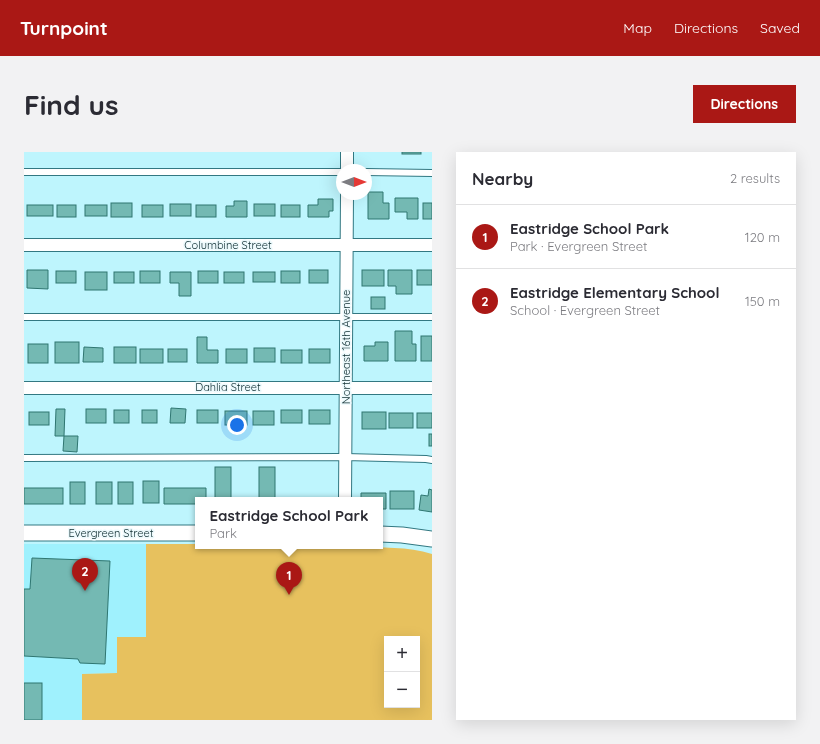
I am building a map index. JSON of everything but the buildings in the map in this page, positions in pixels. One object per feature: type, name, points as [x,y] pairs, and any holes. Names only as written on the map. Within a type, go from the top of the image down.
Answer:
[{"type":"street","points":[[347,152],[347,164]]},
{"type":"street","name":"Northeast 16th Avenue","points":[[345,497],[347,200]]},
{"type":"street","name":"Columbine Street","points":[[24,244],[432,245]]},
{"type":"street","name":"Dahlia Street","points":[[24,388],[432,388]]},
{"type":"street","name":"Evergreen Street","points":[[24,533],[195,533]]},
{"type":"street","points":[[383,534],[432,539]]},
{"type":"lane","points":[[24,172],[336,172]]},
{"type":"lane","points":[[372,172],[432,173]]},
{"type":"lane","points":[[24,317],[432,317]]},
{"type":"lane","points":[[24,458],[345,457],[432,460]]},
{"type":"shaded area","points":[[24,544],[146,544],[146,637],[117,673],[82,674],[82,720],[24,720]]},
{"type":"shaded area","points":[[146,544],[195,544],[195,549],[394,548],[423,551],[432,554],[432,720],[82,720],[82,674],[117,673],[117,637],[146,637]]},
{"type":"place","name":"Eastridge Elementary School","points":[[85,591]]},
{"type":"place","name":"Eastridge School Park","points":[[289,595]]}]
